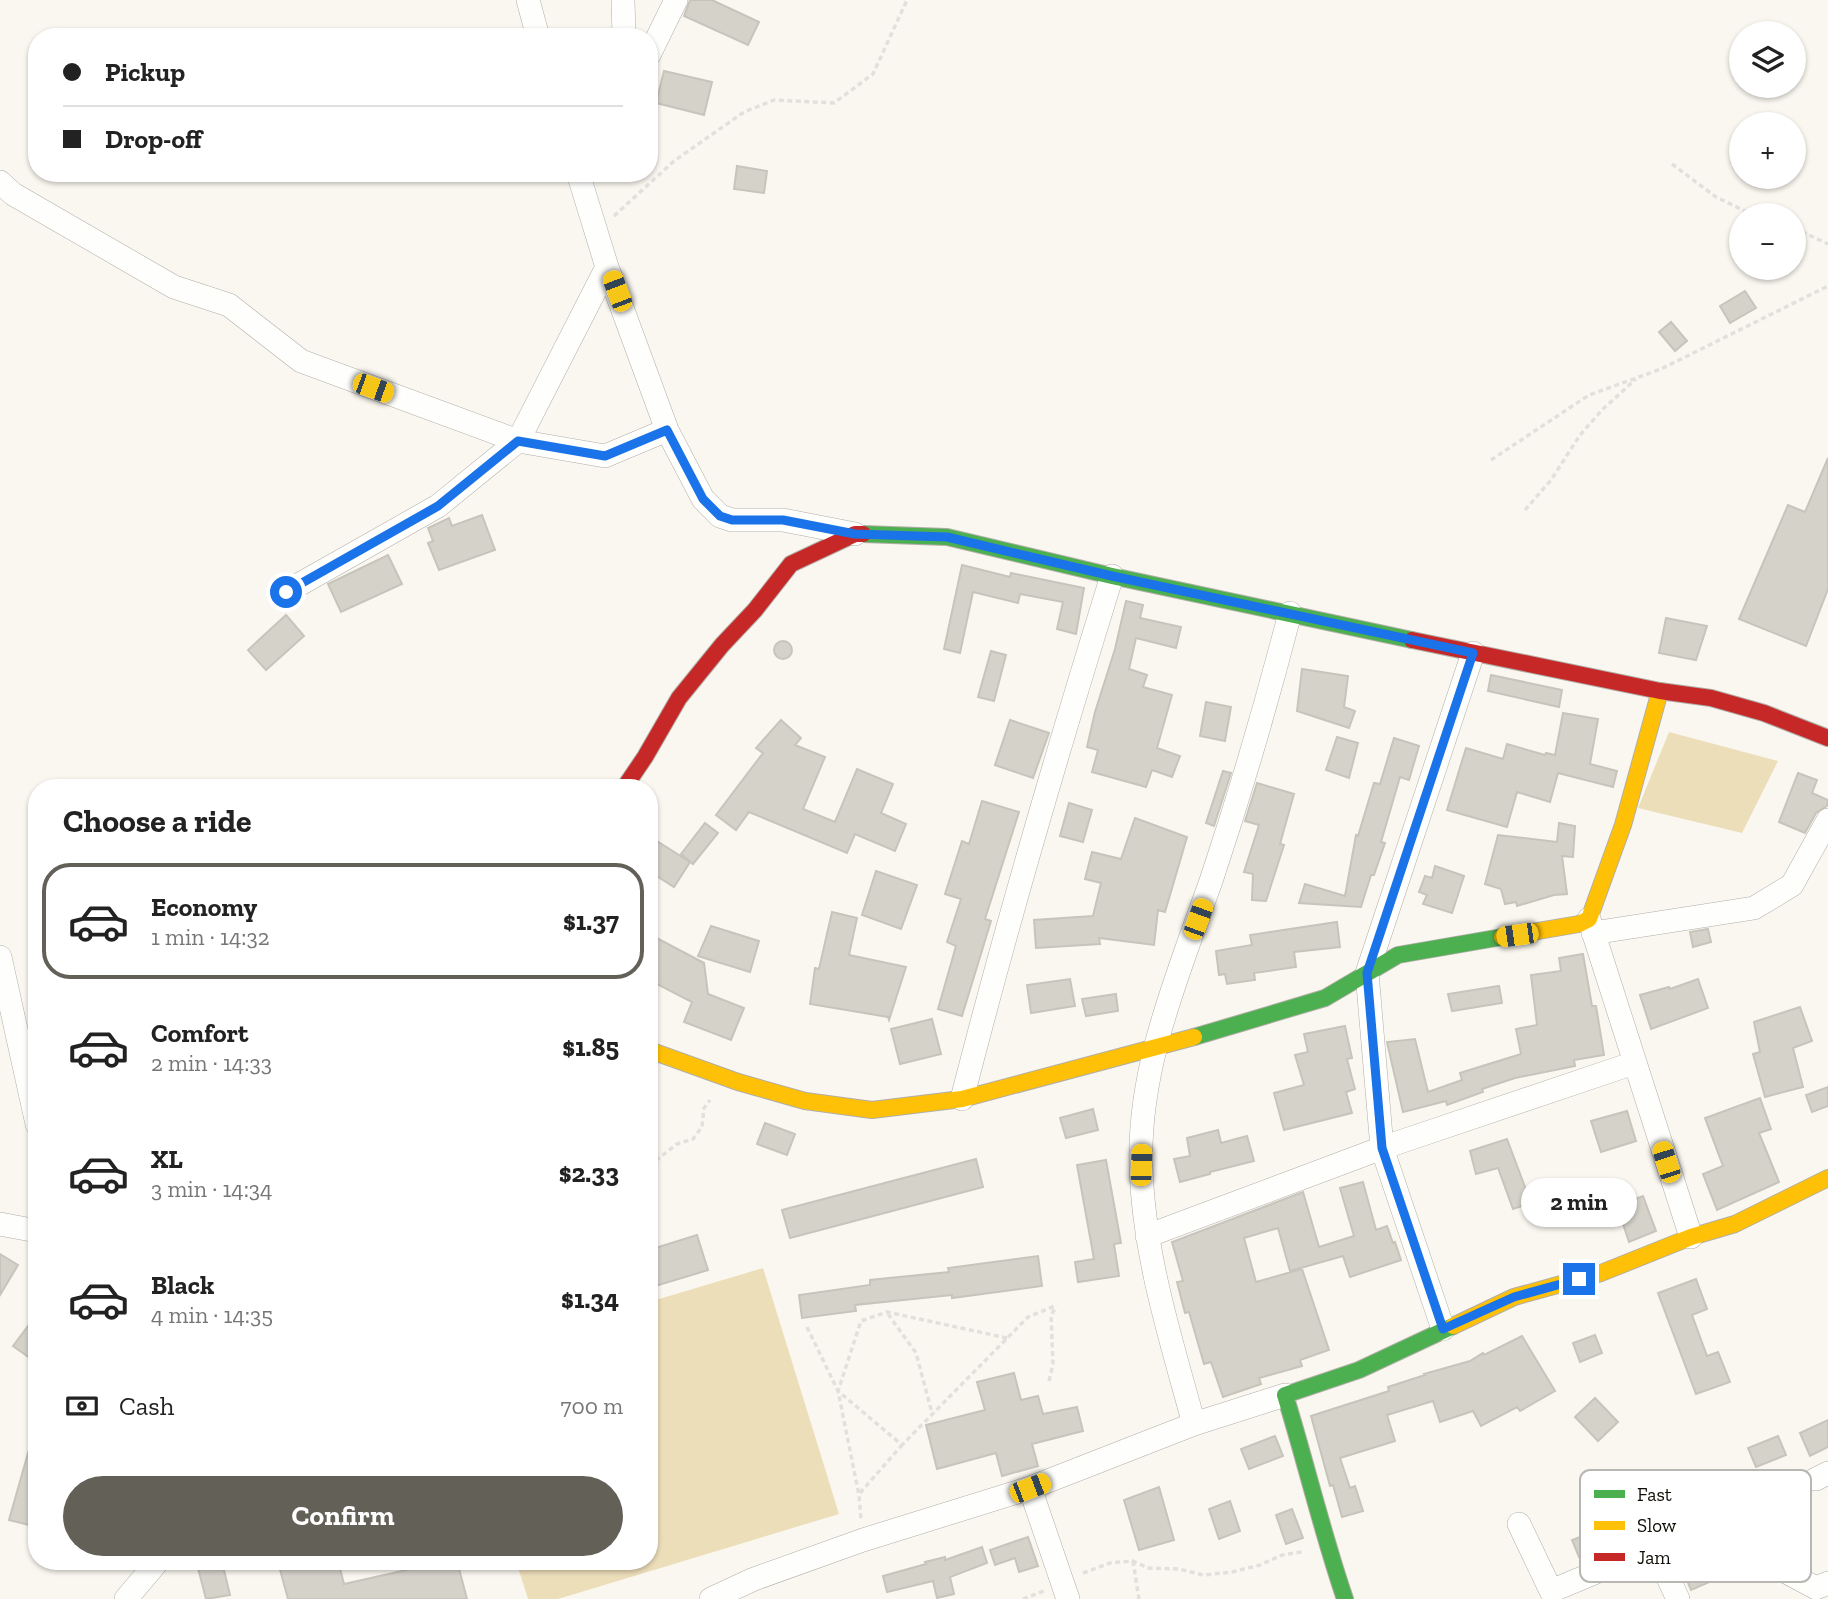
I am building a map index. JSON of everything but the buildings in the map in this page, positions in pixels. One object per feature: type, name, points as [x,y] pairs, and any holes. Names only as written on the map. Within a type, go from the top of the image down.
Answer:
[{"type":"street","points":[[528,0],[536,28]]},
{"type":"street","points":[[623,0],[624,28]]},
{"type":"street","points":[[658,37],[676,0]]},
{"type":"street","points":[[0,182],[13,194],[174,287],[229,305],[301,362],[518,441],[605,456],[667,430]]},
{"type":"street","points":[[583,182],[607,267],[667,430],[703,499],[720,516],[732,520],[783,520],[855,534],[947,537],[1112,576],[1473,653],[1660,691],[1711,698],[1764,713],[1828,738]]},
{"type":"street","points":[[286,592],[438,506],[518,441],[607,267]]},
{"type":"street","points":[[629,779],[678,698],[755,610],[791,564],[855,534]]},
{"type":"street","points":[[962,1099],[999,954],[1112,576]]},
{"type":"street","points":[[1194,1424],[1147,1236],[1141,1165],[1142,1131],[1154,1049],[1213,875],[1269,695],[1290,613]]},
{"type":"street","points":[[1443,1329],[1382,1148],[1367,973],[1473,653]]},
{"type":"street","points":[[1660,691],[1623,825],[1591,926],[1691,1237]]},
{"type":"street","points":[[658,1053],[738,1082],[805,1101],[872,1110],[962,1099],[1154,1049],[1325,998],[1398,955],[1556,930],[1754,908],[1792,885],[1828,820]]},
{"type":"street","points":[[0,957],[28,1083]]},
{"type":"street","points":[[1147,1236],[1382,1148],[1634,1063]]},
{"type":"street","points":[[711,1599],[757,1589],[863,1540],[1030,1488],[1194,1424],[1359,1370],[1514,1297],[1601,1273],[1691,1237],[1735,1224],[1828,1178]]},
{"type":"street","points":[[0,1224],[28,1229]]},
{"type":"street","points":[[1285,1395],[1307,1467],[1324,1538],[1345,1599]]},
{"type":"street","points":[[1030,1488],[1065,1591]]},
{"type":"street","points":[[1519,1524],[1545,1595],[1580,1580]]},
{"type":"street","points":[[126,1599],[150,1570]]},
{"type":"street","points":[[1670,1582],[1678,1599]]},
{"type":"street","points":[[1805,1582],[1816,1588],[1828,1583]]},
{"type":"path","points":[[658,175],[744,112],[774,100],[834,103],[873,74],[907,0]]},
{"type":"path","points":[[1672,164],[1729,203]]},
{"type":"path","points":[[596,231],[651,182]]},
{"type":"path","points":[[1806,234],[1828,244]]},
{"type":"path","points":[[1491,460],[1589,395],[1661,369],[1828,286]]},
{"type":"path","points":[[1525,510],[1551,480],[1580,435],[1603,409],[1638,377]]},
{"type":"path","points":[[658,1159],[677,1143],[692,1139],[702,1127],[704,1108],[710,1099],[738,1082]]},
{"type":"path","points":[[807,1327],[838,1391],[859,1494],[932,1413],[1028,1317],[1057,1305],[1051,1315],[1053,1364],[1049,1381]]},
{"type":"path","points":[[838,1391],[861,1321],[887,1312],[1007,1338]]},
{"type":"path","points":[[887,1312],[916,1353],[932,1413]]},
{"type":"path","points":[[838,1391],[902,1445]]},
{"type":"path","points":[[1065,1591],[1110,1563],[1133,1561],[1148,1568],[1179,1569],[1203,1575],[1241,1570],[1282,1555],[1315,1549],[1332,1560]]},
{"type":"path","points":[[1133,1561],[1139,1599]]},
{"type":"shaded area","points":[[1669,732],[1778,761],[1742,833],[1638,808]]},
{"type":"shaded area","points":[[763,1268],[839,1514],[658,1569],[658,1299]]},
{"type":"shaded area","points":[[519,1570],[654,1570],[558,1599],[528,1599]]},
{"type":"traffic: fast","points":[[863,534],[947,537],[1112,576],[1412,640]]},
{"type":"traffic: fast","points":[[1194,1037],[1325,998],[1398,955],[1502,937]]},
{"type":"traffic: fast","points":[[1345,1599],[1285,1395],[1359,1370],[1453,1326]]},
{"type":"traffic: slow","points":[[1502,937],[1579,924],[1589,919],[1623,825],[1660,691]]},
{"type":"traffic: slow","points":[[658,1053],[738,1082],[805,1101],[872,1110],[962,1099],[1194,1037]]},
{"type":"traffic: slow","points":[[1453,1326],[1514,1297],[1601,1273],[1691,1237],[1735,1224],[1828,1178]]},
{"type":"traffic: jam","points":[[630,779],[679,698],[791,564],[855,534],[863,534]]},
{"type":"traffic: jam","points":[[1412,640],[1660,691],[1711,698],[1764,713],[1828,738]]},
{"type":"route","points":[[286,592],[438,506],[518,441],[605,456],[667,430],[703,499],[720,516],[732,520],[783,520],[855,534],[947,537],[1112,576],[1473,653],[1367,973],[1382,1148],[1443,1329],[1514,1297],[1579,1279]]}]
